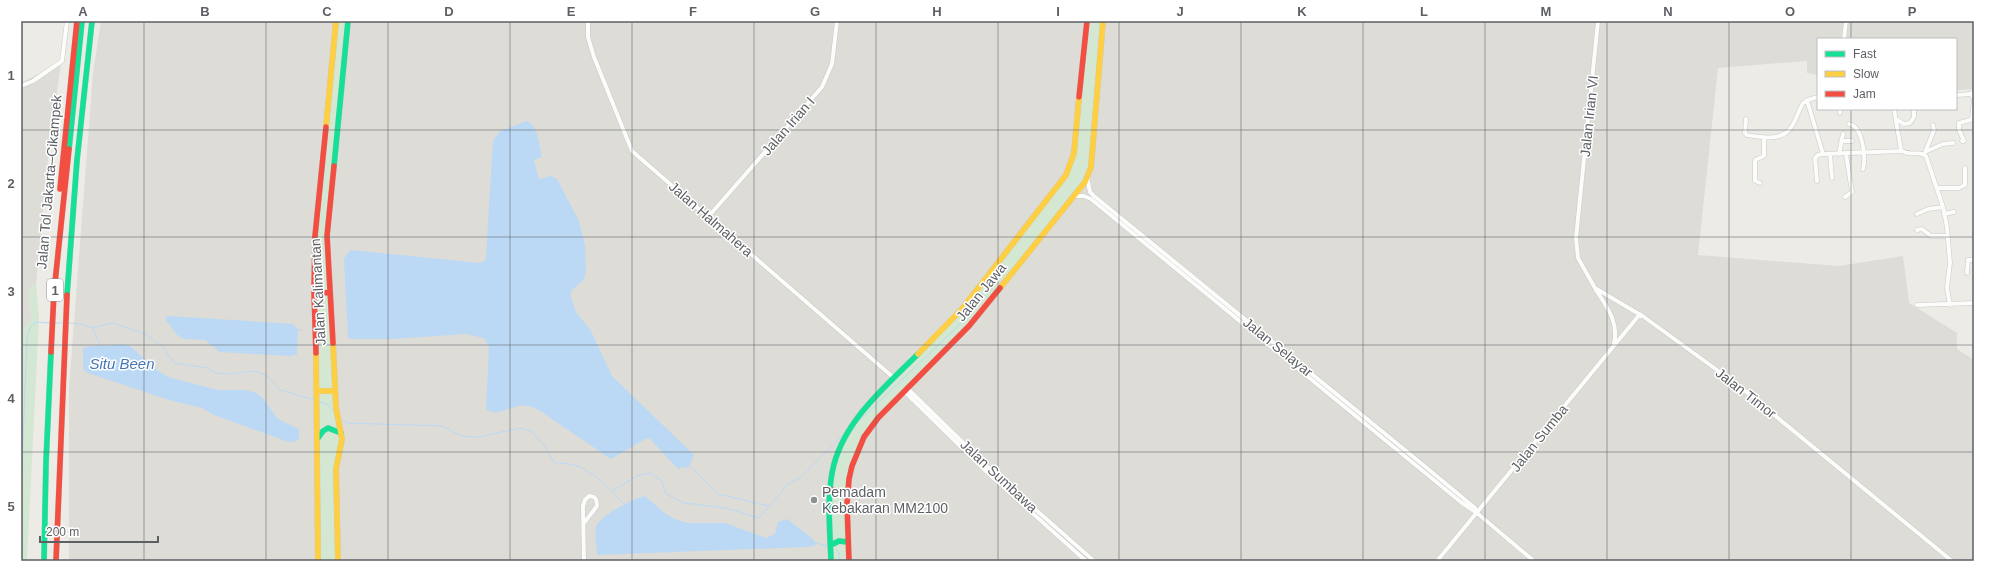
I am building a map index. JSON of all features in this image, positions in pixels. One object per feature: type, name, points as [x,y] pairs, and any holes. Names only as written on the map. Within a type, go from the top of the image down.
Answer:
[{"type":"main road","name":"Jalan Tol Jakarta–Cikampek","points":[[40,561],[50,313],[60,186],[77,21]]},
{"type":"main road","name":"1","points":[[44,561],[46,462],[54,292],[82,21]]},
{"type":"main road","name":"1","points":[[48,561],[55,347],[70,161],[86,21]]},
{"type":"main road","name":"Jalan Tol Jakarta–Cikampek","points":[[56,561],[65,315],[77,160],[92,21]]},
{"type":"main road","name":"Jalan Kalimantan","points":[[318,561],[317,394],[314,292],[315,236],[336,21]]},
{"type":"main road","name":"Jalan Kalimantan","points":[[338,561],[336,469],[338,450],[342,441],[336,408],[327,236],[348,21]]},
{"type":"main road","name":"Jalan Jawa","points":[[831,561],[830,490],[836,460],[848,432],[861,412],[962,309],[1066,175],[1074,153],[1087,21]]},
{"type":"main road","name":"Jalan Jawa","points":[[849,561],[847,492],[852,466],[864,437],[878,418],[969,326],[1075,196],[1087,176],[1092,158],[1093,127],[1103,21]]},
{"type":"main road","points":[[314,292],[330,293]]},
{"type":"main road","points":[[317,394],[335,391]]},
{"type":"main road","points":[[317,438],[323,429],[327,428],[332,428],[341,433]]},
{"type":"main road","points":[[830,490],[847,492]]},
{"type":"main road","points":[[830,545],[839,541],[848,542]]},
{"type":"street","points":[[21,86],[33,81],[62,61],[67,21]]},
{"type":"street","name":"Jalan Halmahera","points":[[588,21],[590,46],[632,151],[894,378]]},
{"type":"street","name":"Jalan Irian I","points":[[708,216],[822,87],[832,64],[837,21]]},
{"type":"street","name":"Jalan Irian VI","points":[[1579,211],[1598,21]]},
{"type":"street","points":[[1844,38],[1846,21]]},
{"type":"street","points":[[1957,95],[1973,93],[1974,99],[1973,119],[1959,123],[1964,141],[1962,141]]},
{"type":"street","points":[[1746,119],[1745,133],[1747,135],[1764,137],[1780,136],[1788,131],[1798,111],[1807,100],[1817,97]]},
{"type":"street","points":[[1807,100],[1823,154]]},
{"type":"street","points":[[1894,110],[1902,151]]},
{"type":"street","points":[[1898,130],[1904,124],[1912,121],[1914,117],[1914,110]]},
{"type":"street","points":[[1896,119],[1904,124]]},
{"type":"street","points":[[1849,124],[1856,127],[1861,138],[1863,168]]},
{"type":"street","points":[[1933,125],[1934,130],[1926,153],[1943,207],[1950,263],[1947,288],[1950,305]]},
{"type":"street","points":[[1839,154],[1843,134]]},
{"type":"street","points":[[1760,183],[1755,181],[1755,160],[1764,156],[1764,137]]},
{"type":"street","points":[[1841,141],[1852,141]]},
{"type":"street","points":[[1817,181],[1815,158],[1818,155],[1902,151],[1906,153],[1926,153],[1943,144],[1953,143]]},
{"type":"street","points":[[1830,154],[1832,178]]},
{"type":"street","points":[[1845,197],[1852,192],[1846,154]]},
{"type":"street","points":[[1937,188],[1959,188],[1965,185],[1965,168]]},
{"type":"street","name":"Jalan Selayar","points":[[1087,176],[1092,194],[1105,208]]},
{"type":"street","name":"Jalan Selayar","points":[[1075,196],[1088,197],[1105,208],[1142,237],[1399,449],[1475,508],[1477,513],[1534,561]]},
{"type":"street","points":[[1917,214],[1928,209],[1943,207]]},
{"type":"street","name":"Jalan Timor","points":[[1579,211],[1576,251],[1586,275],[1595,288],[1640,314],[1739,386],[1952,561]]},
{"type":"street","points":[[1944,214],[1954,212]]},
{"type":"street","points":[[1917,230],[1922,229],[1931,236],[1947,236]]},
{"type":"street","points":[[1967,273],[1968,260],[1974,260]]},
{"type":"street","points":[[1595,288],[1614,319],[1616,332],[1614,346]]},
{"type":"street","points":[[1917,305],[1974,303]]},
{"type":"street","name":"Jalan Sumba","points":[[1437,561],[1640,314]]},
{"type":"street","name":"Jalan Sumbawa","points":[[906,390],[990,476],[1086,561]]},
{"type":"street","name":"Jalan Sumbawa","points":[[906,390],[994,473],[1094,561]]},
{"type":"street","points":[[584,523],[597,506],[595,497],[593,496],[589,496],[584,500],[583,506],[584,561]]},
{"type":"shaded area","points":[[101,21],[1974,21],[1974,89],[1957,90],[1957,38],[1817,38],[1817,75],[1807,73],[1807,61],[1718,68],[1698,255],[1839,266],[1903,256],[1909,303],[1957,333],[1957,349],[1974,360],[1974,561],[69,561],[69,388],[93,73]]},
{"type":"shaded area","points":[[61,62],[47,168],[36,284],[29,288],[31,319],[21,332],[21,83]]},
{"type":"green space","points":[[336,21],[348,21],[327,236],[335,391],[342,439],[338,450],[338,561],[320,561],[315,236]]},
{"type":"green space","points":[[1087,21],[1103,21],[1087,176],[1004,282],[991,272],[1070,167]]},
{"type":"green space","points":[[987,277],[1000,287],[952,345],[870,429],[849,479],[849,561],[831,561],[832,473],[836,459],[861,412],[962,309]]},
{"type":"green space","points":[[36,284],[39,317],[27,561],[21,561],[21,332],[31,319],[29,288]]},
{"type":"water","points":[[527,121],[534,127],[539,142],[542,157],[534,160],[539,179],[551,176],[557,179],[579,221],[585,245],[586,270],[584,280],[573,289],[570,294],[576,312],[591,331],[612,376],[694,455],[688,468],[683,467],[678,469],[650,439],[647,438],[611,459],[540,411],[530,406],[522,405],[496,412],[491,412],[486,409],[489,347],[484,338],[466,334],[392,339],[351,339],[348,337],[344,259],[350,250],[480,263],[484,261],[486,257],[493,141],[500,131]]},
{"type":"water","points":[[166,317],[293,324],[298,330],[297,354],[292,356],[220,352],[205,340],[184,339],[177,335],[166,320]]},
{"type":"water","name":"Situ Been","points":[[122,344],[130,346],[161,373],[171,378],[218,390],[246,390],[256,393],[262,397],[278,419],[299,429],[299,439],[294,442],[286,441],[214,415],[202,408],[169,400],[85,372],[83,368],[83,349],[85,347],[100,345],[109,346]]},
{"type":"water","points":[[645,496],[666,514],[675,519],[687,523],[725,523],[766,538],[775,534],[778,522],[787,519],[816,543],[815,546],[805,547],[597,555],[595,530],[603,518],[633,500]]},
{"type":"waterway","points":[[858,422],[957,327],[991,283]]},
{"type":"waterway","points":[[21,492],[27,337],[30,327],[36,322],[50,323]]},
{"type":"waterway","points":[[55,323],[62,323]]},
{"type":"waterway","points":[[69,323],[82,324],[92,328],[113,323],[145,334],[163,347],[174,363],[207,368],[216,373],[228,374],[256,371],[267,376],[280,390],[315,400]]},
{"type":"waterway","points":[[93,329],[100,344]]},
{"type":"waterway","points":[[320,402],[327,404],[335,413]]},
{"type":"waterway","points":[[341,419],[347,423],[442,426],[461,436],[478,437],[520,428],[531,431],[544,445],[554,462],[558,464],[566,463],[580,467],[588,471],[612,491],[637,476],[650,473],[661,480],[666,494],[684,503],[726,508],[759,518],[788,484],[800,478],[843,435]]},
{"type":"waterway","points":[[689,465],[718,494],[768,506]]},
{"type":"waterway","points":[[612,492],[624,504]]},
{"type":"waterway","points":[[816,543],[827,546]]},
{"type":"waterway","points":[[836,549],[839,552],[839,561]]},
{"type":"railway","points":[[66,561],[72,374],[112,21]]},
{"type":"traffic: fast","points":[[69,149],[82,21]]},
{"type":"traffic: fast","points":[[67,295],[77,160],[92,21]]},
{"type":"traffic: fast","points":[[334,166],[348,21]]},
{"type":"traffic: fast","points":[[44,561],[46,462],[51,352]]},
{"type":"traffic: fast","points":[[831,561],[829,517],[830,484],[837,455],[844,438],[854,422],[878,393],[918,354]]},
{"type":"traffic: fast","points":[[318,438],[323,431],[328,428],[341,433]]},
{"type":"traffic: fast","points":[[831,545],[839,541],[848,542]]},
{"type":"traffic: slow","points":[[326,127],[336,21]]},
{"type":"traffic: slow","points":[[1000,288],[1085,182],[1091,167],[1103,21]]},
{"type":"traffic: slow","points":[[918,354],[962,309],[1066,175],[1074,153],[1079,97]]},
{"type":"traffic: slow","points":[[333,343],[336,408],[342,439],[336,469],[338,561]]},
{"type":"traffic: slow","points":[[316,353],[318,561]]},
{"type":"traffic: slow","points":[[317,391],[335,391]]},
{"type":"traffic: jam","points":[[60,189],[77,21]]},
{"type":"traffic: jam","points":[[1079,97],[1087,21]]},
{"type":"traffic: jam","points":[[316,353],[314,292],[315,236],[326,127]]},
{"type":"traffic: jam","points":[[51,352],[54,292],[69,149]]},
{"type":"traffic: jam","points":[[333,343],[327,236],[334,166]]},
{"type":"traffic: jam","points":[[849,561],[847,504],[849,479],[852,466],[864,437],[878,418],[969,326],[1000,288]]},
{"type":"traffic: jam","points":[[314,292],[330,293]]},
{"type":"traffic: jam","points":[[56,561],[67,295]]},
{"type":"traffic: jam","points":[[830,490],[847,492]]},
{"type":"place","name":"Pemadam Kebakaran MM2100","points":[[814,500]]}]
